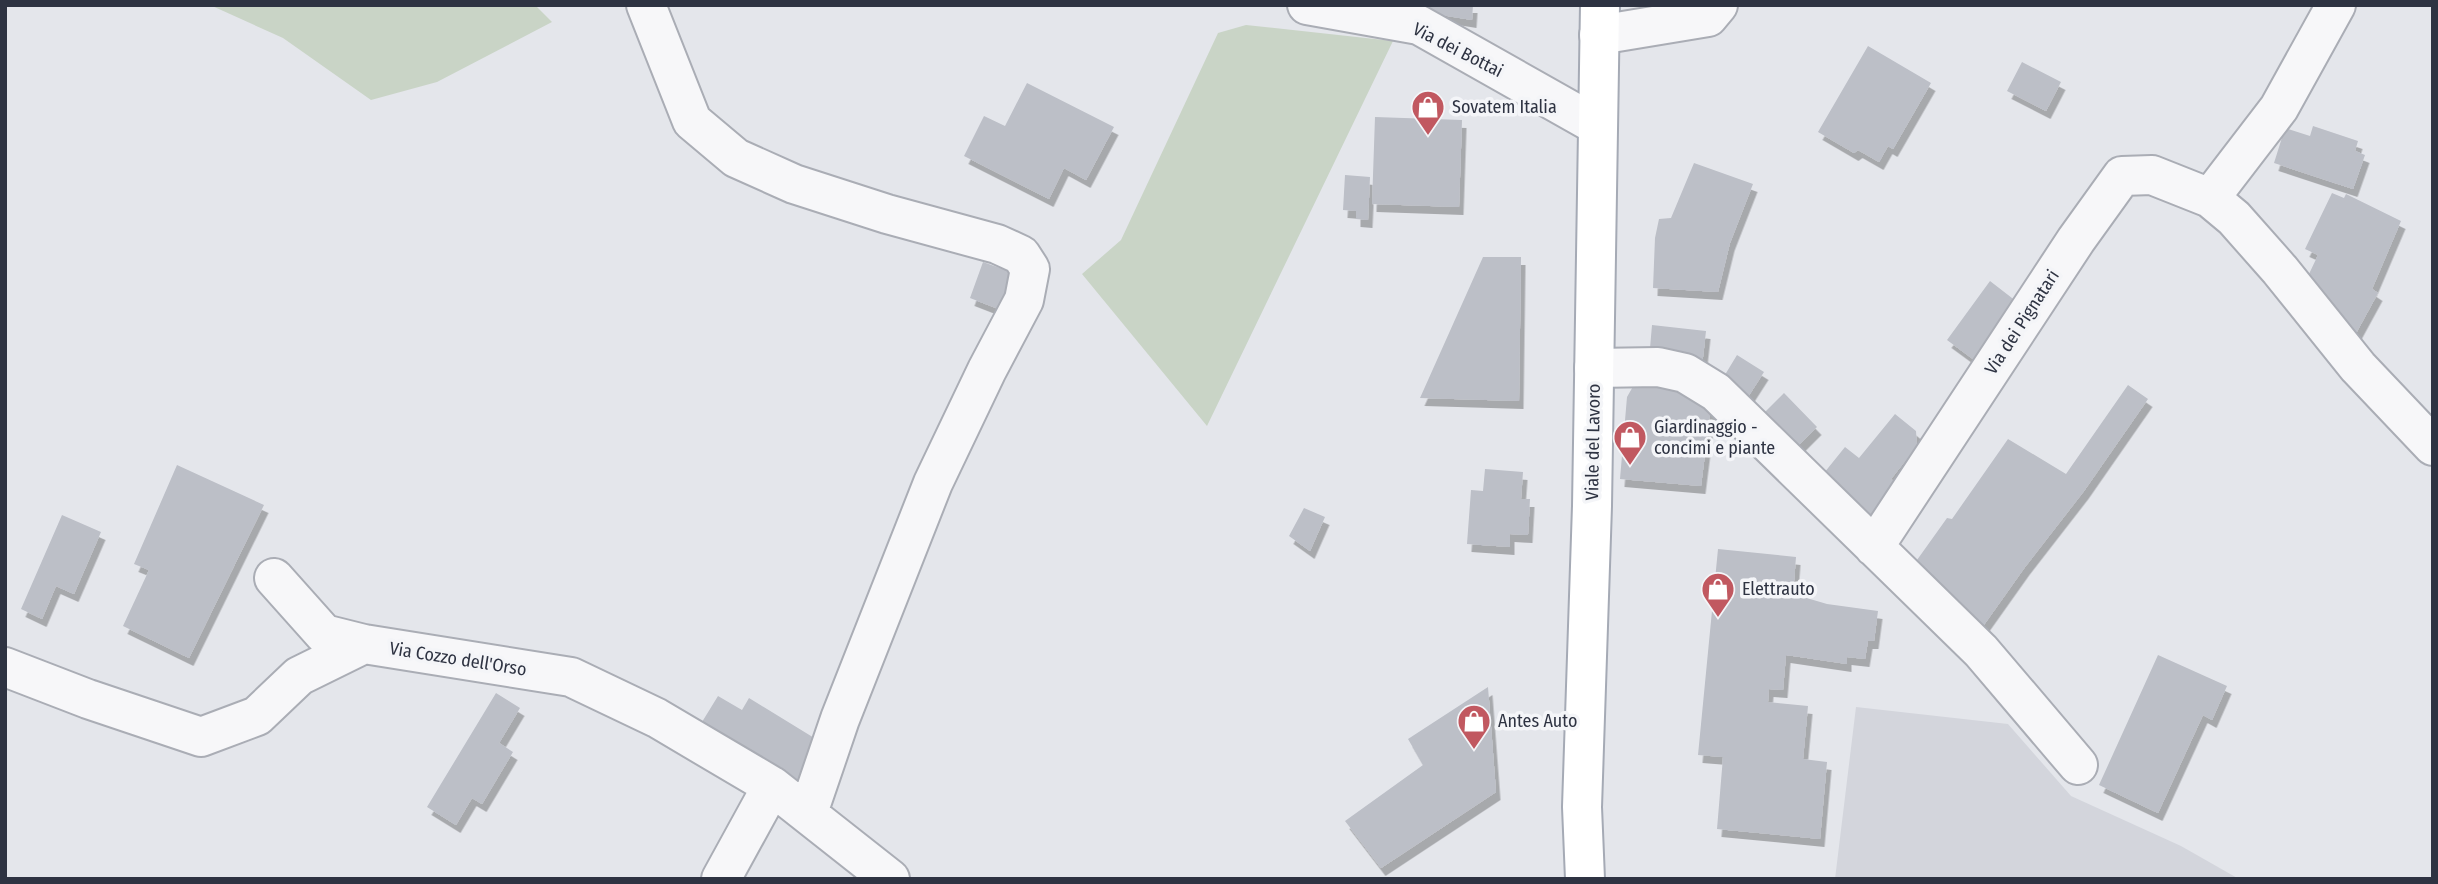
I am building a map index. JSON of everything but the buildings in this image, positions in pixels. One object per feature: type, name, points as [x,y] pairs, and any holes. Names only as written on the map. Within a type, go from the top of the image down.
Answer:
[{"type":"main road","name":"Viale del Lavoro","points":[[1585,879],[1582,807],[1600,20]]},
{"type":"street","points":[[646,5],[692,121],[736,158],[794,184],[887,214],[997,244],[1021,255],[1030,269],[1024,300],[987,370],[933,484],[840,719],[808,813]]},
{"type":"street","name":"Via dei Bottai","points":[[1307,5],[1419,25],[1598,126]]},
{"type":"street","points":[[1600,20],[1708,17],[1718,5]]},
{"type":"street","points":[[2336,5],[2279,108],[2210,198],[2234,218],[2358,367],[2433,446]]},
{"type":"street","name":"Via dei Pignatari","points":[[1874,547],[2076,240],[2122,176],[2152,175],[2210,198]]},
{"type":"street","points":[[1594,368],[1658,367],[1685,373],[1716,392],[1981,651],[2078,765]]},
{"type":"street","points":[[274,578],[324,635],[364,643]]},
{"type":"street","name":"Via Cozzo dell'Orso","points":[[5,667],[88,699],[201,737],[257,716],[299,676],[364,643],[571,677],[657,718],[772,786],[890,879]]},
{"type":"street","points":[[721,879],[772,786]]},
{"type":"shaded area","points":[[1856,707],[2008,724],[2071,796],[2181,846],[2239,879],[1835,879]]},
{"type":"green space","points":[[210,5],[535,5],[552,22],[437,82],[371,100],[283,38]]},
{"type":"green space","points":[[1246,25],[1393,41],[1207,426],[1082,274],[1121,240],[1218,33]]},
{"type":"place","name":"Sovatem Italia","points":[[1428,137]]},
{"type":"place","name":"Giardinaggio - concimi e piante","points":[[1630,467]]},
{"type":"place","name":"Elettrauto","points":[[1718,619]]},
{"type":"place","name":"Antes Auto","points":[[1474,751]]}]
